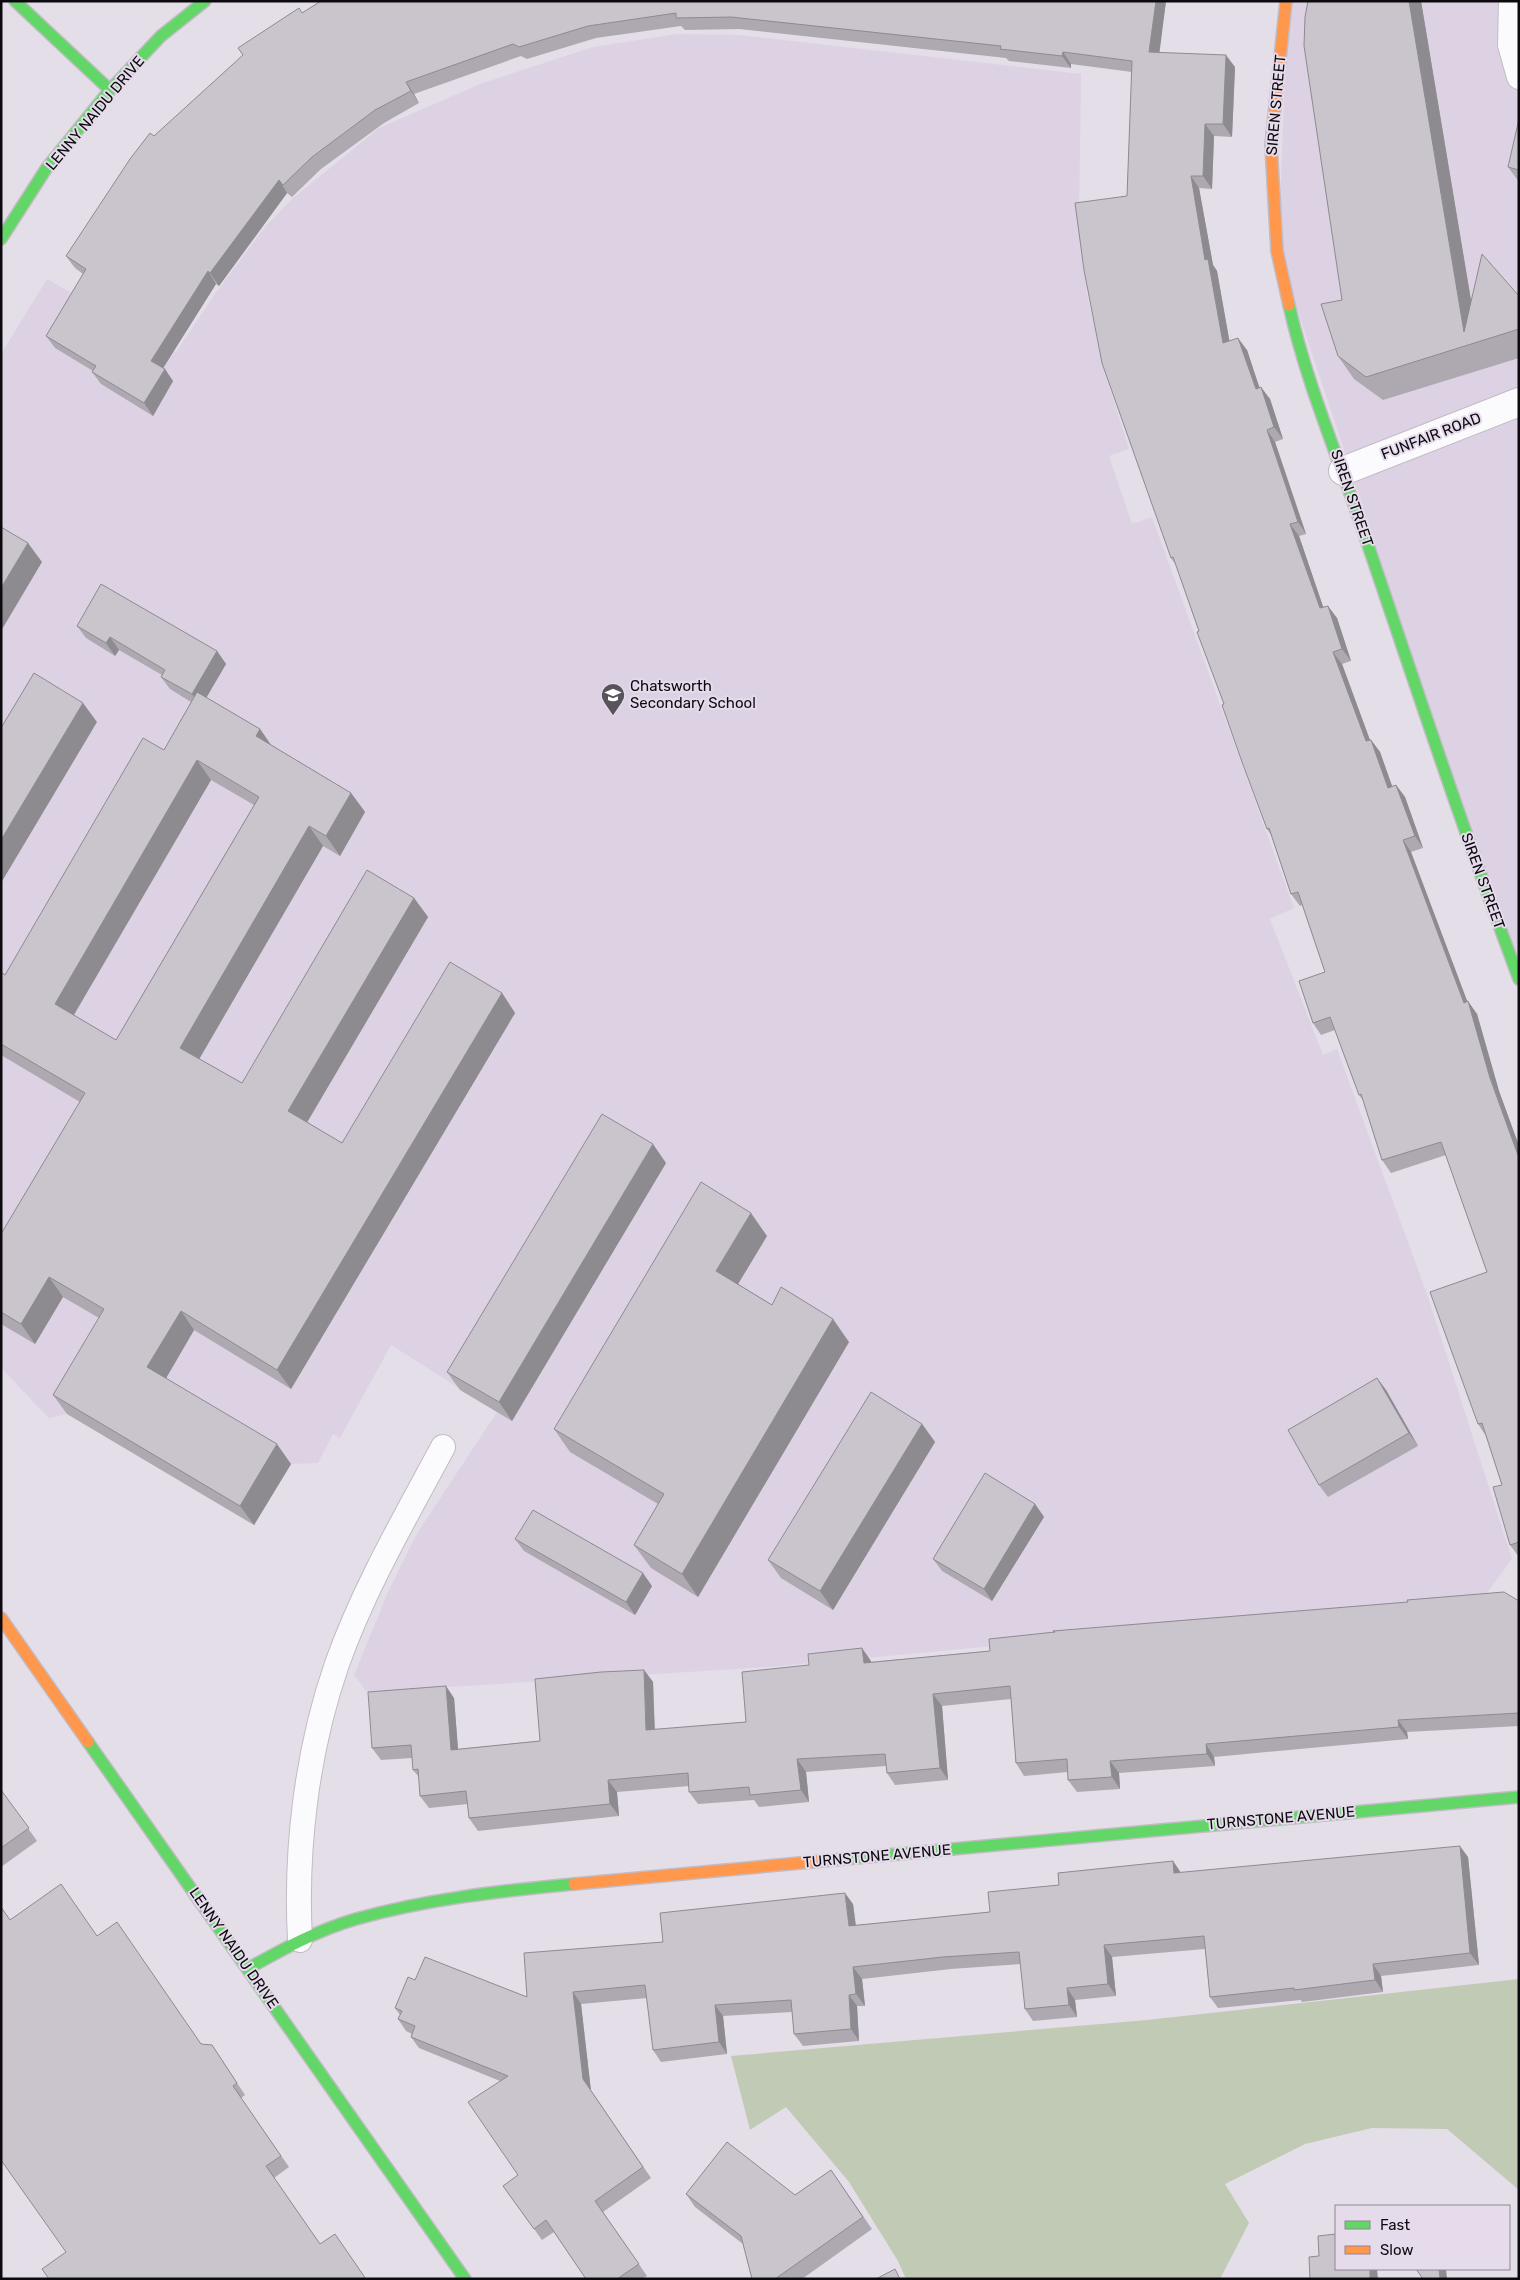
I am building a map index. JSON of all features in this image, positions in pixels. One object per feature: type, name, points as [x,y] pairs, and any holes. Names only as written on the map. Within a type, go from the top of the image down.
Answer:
[{"type":"street","points":[[16,1],[110,90]]},
{"type":"street","name":"LENNY NAIDU DRIVE","points":[[1,239],[46,169],[110,90],[161,36],[206,1]]},
{"type":"street","name":"SIREN STREET","points":[[1286,1],[1271,145],[1277,251],[1308,381],[1343,471],[1474,859],[1519,979]]},
{"type":"street","name":"FUNFAIR ROAD","points":[[1343,471],[1519,402]]},
{"type":"street","name":"LENNY NAIDU DRIVE","points":[[1,1618],[249,1968],[465,2279]]},
{"type":"street","name":"TURNSTONE AVENUE","points":[[249,1968],[300,1940],[377,1913],[448,1898],[488,1892],[1519,1797]]},
{"type":"lane","points":[[1511,1],[1510,45],[1519,77]]},
{"type":"lane","points":[[300,1940],[297,1898],[304,1818],[318,1724],[337,1663],[377,1568],[443,1447]]},
{"type":"shaded area","points":[[1288,1],[1519,1],[1519,977],[1278,251]]},
{"type":"shaded area","name":"Chatsworth Secondary School","points":[[677,34],[740,35],[1081,74],[1079,219],[1087,294],[1106,376],[1129,449],[1109,456],[1132,524],[1152,517],[1294,908],[1270,919],[1323,1055],[1337,1049],[1427,1294],[1512,1559],[1482,1600],[770,1667],[367,1692],[354,1675],[388,1592],[416,1535],[497,1412],[391,1345],[340,1438],[333,1434],[318,1463],[291,1464],[254,1525],[67,1414],[49,1418],[1,1368],[1,354],[47,279],[176,352],[217,291],[265,227],[293,198],[379,128],[480,84],[593,47]]},
{"type":"green space","points":[[1519,1979],[1519,2190],[1447,2129],[1372,2128],[1305,2144],[1225,2184],[1249,2223],[1220,2279],[906,2279],[898,2261],[849,2182],[786,2107],[750,2130],[731,2056],[1147,2020]]},
{"type":"building","points":[[321,1],[1156,1],[1149,52],[1226,55],[1223,124],[1205,124],[1203,176],[1191,176],[1205,260],[1208,259],[1223,343],[1238,338],[1256,389],[1261,387],[1274,427],[1267,430],[1298,522],[1290,524],[1320,608],[1328,606],[1342,649],[1333,652],[1366,741],[1371,740],[1388,788],[1396,785],[1415,836],[1403,840],[1464,1003],[1468,1001],[1490,1078],[1519,1158],[1519,1542],[1510,1545],[1493,1487],[1502,1485],[1482,1423],[1478,1424],[1430,1292],[1487,1272],[1441,1142],[1382,1160],[1361,1094],[1359,1095],[1330,1017],[1313,1023],[1299,981],[1325,972],[1298,892],[1291,894],[1269,828],[1267,829],[1242,762],[1222,705],[1224,704],[1197,632],[1199,631],[1102,363],[1084,270],[1075,203],[1127,196],[1132,61],[1063,52],[1062,56],[1000,49],[1001,46],[731,17],[676,18],[676,13],[588,26],[519,47],[513,44],[406,82],[411,91],[375,110],[312,157],[283,185],[279,180],[210,273],[208,271],[151,361],[165,369],[144,403],[92,372],[96,366],[46,336],[86,269],[66,256],[130,159],[150,133],[154,136],[243,55],[238,48],[299,8],[302,13]]},
{"type":"building","points":[[1308,1],[1409,1],[1464,332],[1482,254],[1519,296],[1519,329],[1366,377],[1338,356],[1321,304],[1342,300],[1304,46],[1305,17]]},
{"type":"building","points":[[1519,119],[1519,170],[1508,167]]},
{"type":"building","points":[[1,527],[28,543],[1,588]]},
{"type":"building","points":[[101,584],[217,651],[192,694],[161,677],[165,670],[110,637],[106,643],[77,626]]},
{"type":"building","points":[[34,673],[83,703],[1,840],[1,728]]},
{"type":"building","points":[[197,692],[260,729],[256,736],[351,793],[326,836],[309,826],[180,1048],[242,1083],[367,870],[414,898],[288,1111],[342,1143],[450,962],[502,993],[277,1370],[181,1311],[147,1367],[277,1444],[240,1506],[53,1395],[104,1309],[49,1277],[21,1324],[1,1312],[1,1234],[85,1093],[1,1044],[1,972],[5,975],[143,738],[164,750]],"holes":[[[197,760],[259,797],[116,1040],[55,1004]]]},
{"type":"building","points":[[602,1114],[653,1144],[499,1402],[447,1372]]},
{"type":"building","points":[[701,1182],[751,1213],[716,1271],[772,1305],[781,1287],[833,1319],[682,1574],[634,1545],[664,1494],[554,1429]]},
{"type":"building","points":[[1377,1378],[1409,1433],[1319,1485],[1288,1430]]},
{"type":"building","points":[[871,1392],[922,1424],[820,1591],[768,1560]]},
{"type":"building","points":[[985,1473],[1035,1504],[984,1589],[933,1559]]},
{"type":"building","points":[[533,1510],[643,1573],[626,1602],[515,1539]]},
{"type":"building","points":[[1504,1592],[1519,1601],[1519,1713],[1398,1720],[1399,1727],[1206,1744],[1207,1754],[1110,1761],[1112,1777],[1068,1780],[1067,1759],[1016,1763],[1010,1686],[933,1694],[940,1768],[887,1773],[885,1754],[797,1759],[801,1790],[750,1795],[749,1787],[689,1792],[688,1773],[608,1780],[610,1804],[469,1818],[466,1791],[420,1796],[418,1769],[413,1770],[411,1745],[372,1748],[368,1692],[446,1686],[451,1750],[540,1741],[535,1679],[601,1672],[644,1670],[646,1730],[746,1722],[742,1672],[809,1665],[808,1654],[862,1648],[864,1663],[990,1651],[989,1639],[1055,1632],[1053,1631],[1408,1602],[1407,1600]]},
{"type":"building","points":[[1,1790],[29,1828],[1,1848]]},
{"type":"building","points":[[1460,1846],[1470,1953],[1373,1964],[1375,1980],[1294,1990],[1294,1988],[1210,1997],[1204,1936],[1104,1945],[1108,1984],[1067,1988],[1069,2005],[1025,2009],[1019,1952],[943,1957],[853,1967],[856,1994],[849,1995],[851,2029],[794,2034],[791,2000],[715,2005],[719,2042],[653,2050],[645,1985],[573,1992],[583,2079],[643,2167],[595,2201],[639,2264],[617,2279],[586,2279],[546,2220],[534,2229],[503,2186],[518,2175],[468,2102],[508,2076],[411,2037],[415,2026],[398,2019],[402,2011],[395,2008],[408,1977],[415,1980],[425,1957],[527,1997],[524,1953],[663,1942],[660,1913],[845,1893],[849,1926],[990,1912],[988,1892],[1059,1885],[1058,1873],[1173,1861],[1174,1873]]},
{"type":"building","points":[[61,1884],[97,1936],[117,1922],[201,2044],[212,2045],[237,2083],[233,2086],[281,2156],[266,2166],[320,2244],[335,2234],[366,2279],[49,2279],[42,2269],[66,2252],[1,2160],[1,1907],[10,1920]]},
{"type":"building","points":[[727,2142],[795,2195],[831,2170],[863,2217],[775,2279],[752,2279],[741,2236],[686,2194]]},
{"type":"building","points":[[1335,2234],[1335,2270],[1370,2270],[1370,2279],[1310,2279],[1309,2257],[1319,2256],[1318,2236]]},
{"type":"building","points":[[895,2269],[900,2279],[876,2279]]},
{"type":"building","points":[[1417,2270],[1439,2270],[1440,2279],[1423,2279]]},
{"type":"traffic: fast","points":[[15,1],[110,90]]},
{"type":"traffic: fast","points":[[1,239],[46,169],[110,90],[161,36],[205,1]]},
{"type":"traffic: fast","points":[[1289,305],[1314,394],[1519,979]]},
{"type":"traffic: fast","points":[[88,1742],[465,2279]]},
{"type":"traffic: fast","points":[[844,1859],[1519,1797]]},
{"type":"traffic: fast","points":[[249,1968],[314,1934],[356,1919],[383,1912],[464,1897],[574,1884]]},
{"type":"traffic: slow","points":[[1286,1],[1271,145],[1277,251],[1289,305]]},
{"type":"traffic: slow","points":[[1,1618],[88,1742]]},
{"type":"traffic: slow","points":[[574,1884],[844,1859]]},
{"type":"place","name":"Chatsworth Secondary School","points":[[613,716]]}]
